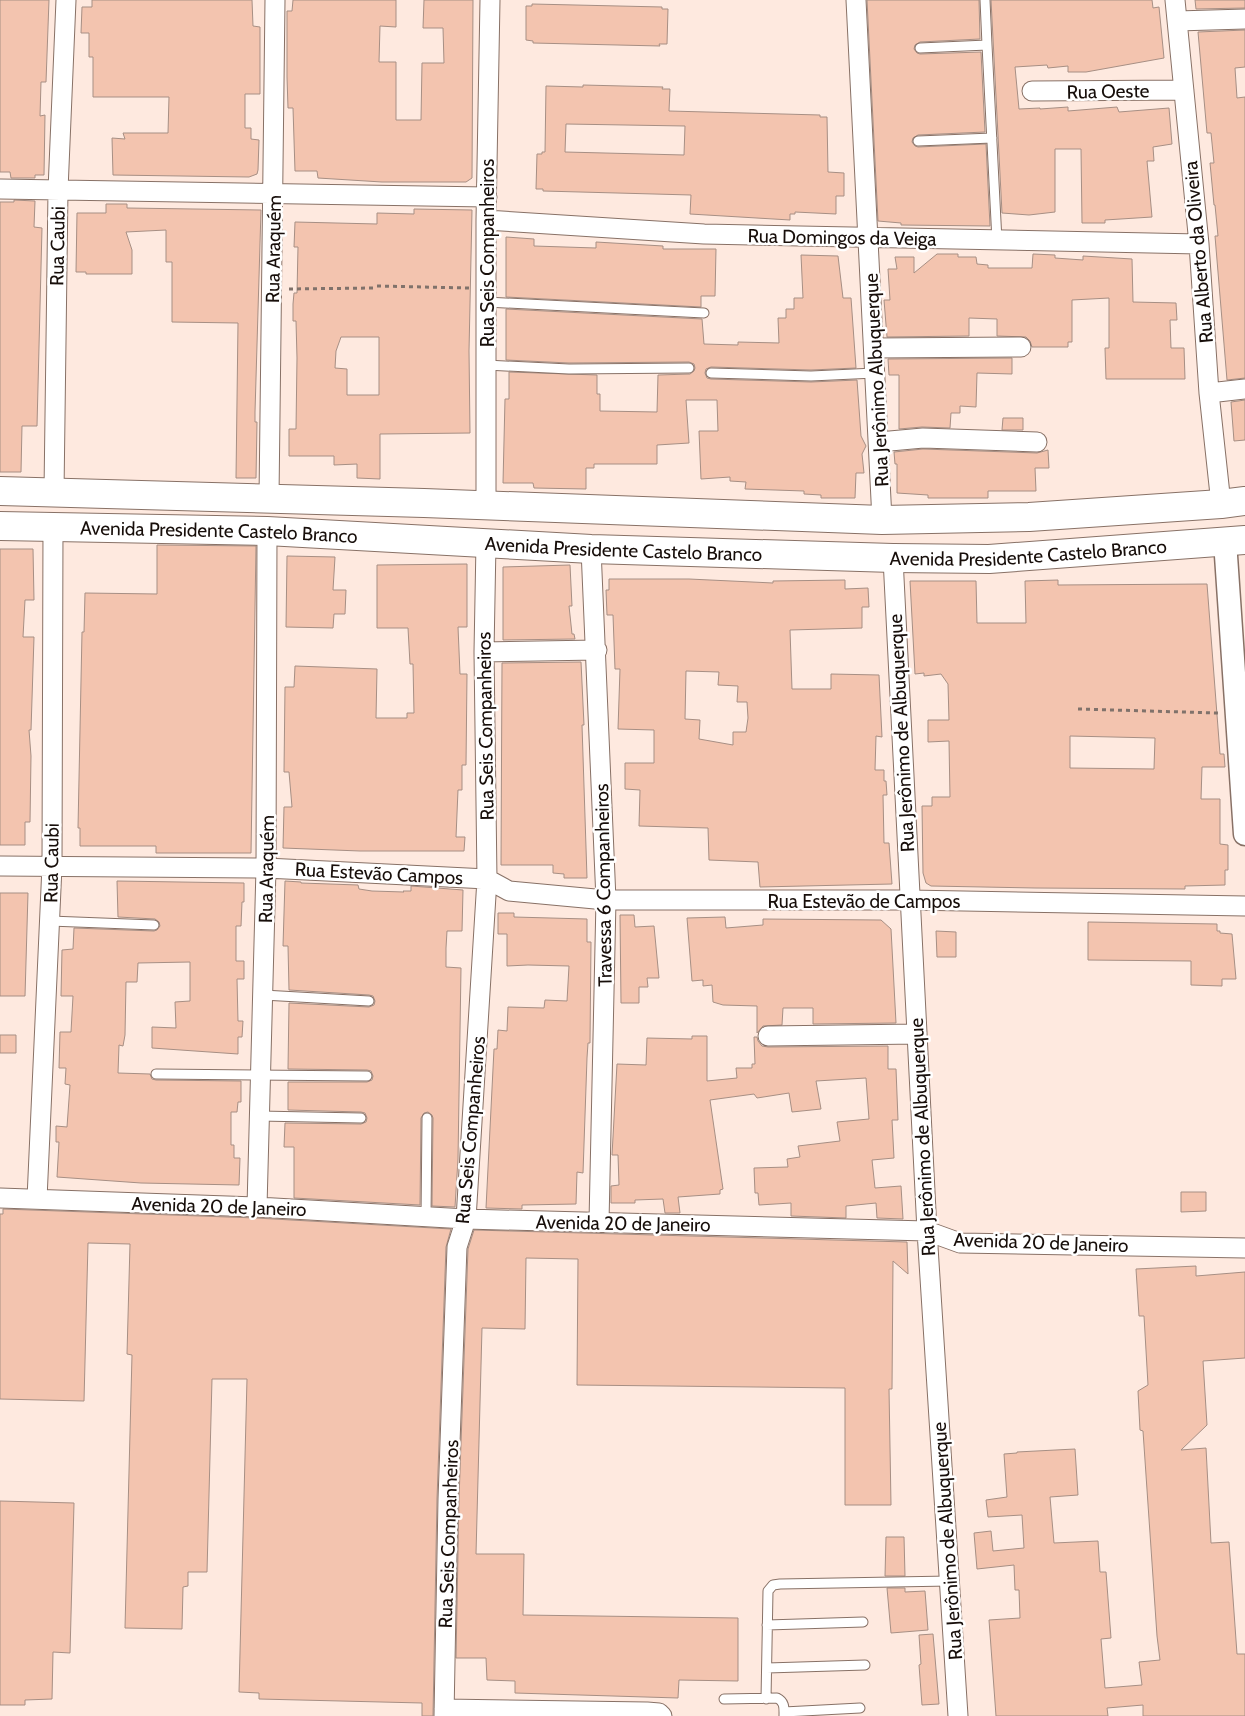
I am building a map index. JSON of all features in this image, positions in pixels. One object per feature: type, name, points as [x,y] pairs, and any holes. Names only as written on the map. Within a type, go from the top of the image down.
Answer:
[{"type":"main road","name":"Avenida Presidente Castelo Branco","points":[[0,491],[269,498],[882,520],[1029,517],[1233,503]]},
{"type":"main road","name":"Avenida Presidente Castelo Branco","points":[[0,526],[267,531],[591,549],[893,558],[989,559],[1235,540]]},
{"type":"street","name":"Rua Caubi","points":[[54,492],[58,190],[66,0]]},
{"type":"street","name":"Rua Araquém","points":[[269,498],[275,0]]},
{"type":"street","name":"Rua Seis Companheiros","points":[[486,506],[486,220],[490,0]]},
{"type":"street","name":"Rua Jerônimo Albuquerque","points":[[856,0],[882,520]]},
{"type":"street","name":"Rua Alberto da Oliveira","points":[[1175,0],[1199,244],[1209,393],[1233,503]]},
{"type":"street","points":[[1177,21],[1245,19]]},
{"type":"street","name":"Rua Oeste","points":[[1032,91],[1184,90]]},
{"type":"street","points":[[0,189],[487,197]]},
{"type":"street","name":"Rua Domingos da Veiga","points":[[486,220],[704,234],[1199,244]]},
{"type":"street","points":[[874,348],[1021,347]]},
{"type":"street","points":[[1209,393],[1245,390]]},
{"type":"street","points":[[879,442],[922,438],[1037,442]]},
{"type":"street","name":"Rua Caubi","points":[[37,1199],[52,866],[52,527]]},
{"type":"street","name":"Rua Araquém","points":[[257,1207],[266,868],[267,531]]},
{"type":"street","points":[[1235,540],[1237,713],[1245,834]]},
{"type":"street","name":"Rua Seis Companheiros","points":[[444,1712],[448,1499],[457,1246],[466,1219],[487,879],[484,652],[486,543]]},
{"type":"street","name":"Travessa 6 Companheiros","points":[[591,549],[597,650],[606,900],[599,1222]]},
{"type":"street","name":"Rua Jerônimo de Albuquerque","points":[[893,558],[927,1231],[958,1716]]},
{"type":"street","points":[[484,652],[597,650]]},
{"type":"street","name":"Rua Estevão Campos","points":[[0,866],[266,868],[487,879]]},
{"type":"street","name":"Rua Estevão de Campos","points":[[487,879],[510,891],[606,900],[909,900],[1245,906]]},
{"type":"street","points":[[768,1036],[917,1034]]},
{"type":"street","name":"Avenida 20 de Janeiro","points":[[0,1198],[257,1207],[466,1219],[927,1231],[960,1242],[1245,1248]]},
{"type":"street","points":[[444,1712],[648,1712],[659,1713],[662,1716]]},
{"type":"lane","points":[[985,0],[997,241]]},
{"type":"lane","points":[[920,48],[986,45]]},
{"type":"lane","points":[[918,140],[992,138]]},
{"type":"lane","points":[[486,295],[704,313]]},
{"type":"lane","points":[[486,365],[569,369],[689,368]]},
{"type":"lane","points":[[711,373],[811,376],[875,373]]},
{"type":"lane","points":[[50,921],[154,925]]},
{"type":"lane","points":[[263,996],[369,1001]]},
{"type":"lane","points":[[156,1074],[367,1076]]},
{"type":"lane","points":[[259,1116],[361,1118]]},
{"type":"lane","points":[[426,1217],[427,1118]]},
{"type":"lane","points":[[766,1698],[768,1591],[773,1585],[950,1581]]},
{"type":"lane","points":[[767,1625],[863,1622]]},
{"type":"lane","points":[[767,1668],[865,1665]]},
{"type":"lane","points":[[724,1699],[777,1698],[784,1704],[784,1714],[860,1708]]},
{"type":"path","points":[[272,289],[376,287],[486,295]]},
{"type":"path","points":[[1078,709],[1237,713]]},
{"type":"building","points":[[0,0],[49,0],[46,82],[41,82],[40,116],[45,115],[44,175],[35,175],[35,178],[11,178],[10,172],[0,172]]},
{"type":"building","points":[[92,0],[252,0],[253,26],[260,27],[260,94],[245,94],[245,128],[251,128],[251,139],[259,140],[257,174],[249,177],[113,175],[112,138],[125,139],[123,133],[168,133],[169,97],[93,97],[93,57],[89,57],[89,33],[81,33],[82,7],[92,7]]},
{"type":"building","points":[[293,0],[396,0],[396,27],[380,26],[379,62],[396,62],[396,120],[421,120],[422,63],[444,63],[443,28],[423,28],[424,0],[473,0],[472,178],[466,182],[382,182],[318,178],[317,171],[295,171],[293,108],[288,108],[287,77],[287,11],[292,11]]},
{"type":"building","points":[[867,0],[979,0],[980,39],[920,42],[915,45],[914,49],[920,54],[981,52],[985,132],[918,135],[913,138],[912,142],[918,147],[986,144],[990,226],[901,225],[901,223],[878,221]]},
{"type":"building","points":[[991,0],[1152,0],[1153,8],[1159,7],[1164,58],[1086,72],[1068,72],[1068,66],[1048,68],[1047,65],[1015,67],[1019,109],[1068,107],[1068,111],[1117,107],[1119,112],[1169,108],[1172,144],[1153,147],[1154,161],[1147,161],[1152,217],[1105,220],[1105,223],[1082,223],[1081,149],[1055,149],[1055,212],[1029,215],[1002,213]]},
{"type":"building","points":[[1195,0],[1245,0],[1245,8],[1196,9]]},
{"type":"building","points":[[532,4],[662,7],[662,9],[668,9],[667,44],[659,44],[660,46],[533,43],[533,41],[526,40],[526,6],[532,6]]},
{"type":"building","points":[[1245,30],[1245,67],[1235,68],[1237,98],[1245,97],[1245,378],[1227,380],[1215,236],[1218,236],[1210,163],[1214,163],[1211,133],[1207,133],[1198,32]]},
{"type":"building","points":[[583,85],[663,87],[662,89],[670,89],[669,111],[820,115],[820,117],[827,117],[828,172],[844,173],[844,196],[836,196],[836,214],[795,212],[795,214],[790,214],[790,220],[690,214],[691,195],[543,191],[543,189],[536,189],[537,154],[545,152],[546,86],[583,87]],"holes":[[[566,124],[685,126],[684,155],[565,152]]]},
{"type":"building","points":[[14,200],[35,201],[34,227],[42,228],[37,426],[22,426],[21,472],[0,472],[0,202],[14,202]]},
{"type":"building","points":[[106,204],[127,204],[127,208],[261,210],[255,412],[255,422],[257,422],[256,478],[236,478],[238,323],[172,322],[172,262],[166,262],[166,230],[126,232],[132,250],[132,274],[86,274],[86,272],[76,272],[77,213],[106,213]]},
{"type":"building","points":[[414,209],[472,210],[469,351],[470,433],[380,434],[380,479],[357,478],[357,464],[334,465],[334,456],[289,456],[289,429],[296,429],[297,358],[296,321],[293,321],[293,304],[294,293],[297,293],[298,247],[294,247],[295,222],[377,224],[377,213],[414,214]],"holes":[[[341,337],[379,337],[379,395],[347,395],[347,369],[335,368],[336,351]]]},
{"type":"building","points":[[506,237],[534,239],[534,246],[596,248],[596,242],[663,246],[663,249],[716,249],[715,296],[701,296],[701,307],[506,297]]},
{"type":"building","points":[[937,254],[958,254],[958,257],[976,257],[977,264],[988,265],[988,268],[1032,268],[1033,254],[1055,255],[1055,258],[1083,260],[1083,256],[1132,259],[1133,302],[1176,303],[1177,320],[1170,320],[1171,348],[1184,348],[1185,379],[1106,379],[1105,348],[1109,348],[1109,298],[1072,300],[1072,342],[1068,342],[1068,347],[1032,347],[1026,337],[997,336],[997,319],[969,318],[969,336],[887,337],[884,300],[890,300],[888,269],[897,269],[895,257],[914,257],[914,273]]},
{"type":"building","points":[[801,255],[838,256],[843,298],[851,298],[856,368],[811,370],[711,367],[706,369],[705,373],[707,378],[711,379],[811,382],[857,380],[861,436],[866,446],[862,454],[864,473],[856,473],[855,498],[821,498],[821,495],[804,494],[804,491],[745,489],[746,482],[730,481],[730,477],[701,479],[699,431],[718,431],[717,400],[686,400],[689,443],[657,445],[657,464],[594,464],[594,468],[586,468],[586,489],[534,488],[533,483],[503,483],[505,399],[509,399],[509,372],[597,375],[597,394],[600,394],[600,411],[657,412],[658,375],[690,374],[695,368],[694,364],[689,362],[569,363],[506,360],[506,309],[702,319],[704,344],[738,345],[738,342],[779,343],[778,318],[786,318],[786,309],[794,309],[794,298],[803,298]]},
{"type":"building","points":[[1012,358],[1012,374],[977,373],[976,407],[960,406],[960,413],[951,413],[950,428],[922,427],[899,429],[899,375],[889,375],[888,359]]},
{"type":"building","points":[[1245,400],[1245,440],[1234,441],[1231,402]]},
{"type":"building","points":[[1003,418],[1023,418],[1023,430],[1002,430]]},
{"type":"building","points":[[923,449],[1037,453],[1048,450],[1049,468],[1035,468],[1036,491],[988,491],[988,498],[928,498],[928,495],[897,493],[897,464],[895,464],[894,452]]},
{"type":"building","points":[[157,545],[256,546],[251,853],[156,853],[156,846],[80,846],[80,828],[78,828],[82,632],[84,632],[85,593],[157,594]]},
{"type":"building","points":[[0,549],[33,549],[34,600],[25,600],[23,637],[34,637],[31,730],[29,730],[31,756],[30,822],[25,822],[25,845],[0,845]]},
{"type":"building","points":[[287,556],[335,557],[333,590],[346,590],[345,614],[334,614],[333,628],[286,627]]},
{"type":"building","points":[[467,564],[467,627],[458,627],[460,674],[467,674],[466,765],[462,765],[462,790],[458,790],[456,837],[465,837],[464,851],[360,851],[283,848],[284,807],[292,807],[289,772],[284,772],[285,687],[294,687],[295,666],[377,669],[376,718],[407,718],[407,713],[414,713],[413,664],[410,664],[408,628],[377,628],[377,565]]},
{"type":"building","points":[[570,565],[572,606],[569,606],[572,634],[574,634],[575,639],[503,640],[503,567]]},
{"type":"building","points":[[609,579],[689,579],[773,583],[773,581],[845,580],[845,589],[868,588],[869,607],[862,607],[862,628],[790,630],[792,689],[831,689],[831,674],[879,675],[882,737],[876,736],[875,770],[884,770],[884,781],[886,781],[887,795],[883,795],[884,843],[889,843],[892,884],[760,887],[758,862],[709,860],[708,828],[639,826],[640,790],[625,789],[625,763],[654,763],[654,730],[618,729],[620,669],[615,669],[613,615],[607,615],[606,590],[609,590]],"holes":[[[686,671],[719,672],[718,685],[738,686],[737,702],[747,702],[748,718],[746,732],[733,732],[733,745],[699,739],[700,720],[685,719]]]},
{"type":"building","points":[[1058,580],[1058,585],[1207,584],[1220,754],[1224,754],[1225,767],[1202,767],[1201,799],[1220,799],[1220,844],[1228,845],[1228,870],[1225,870],[1225,885],[1185,886],[1185,889],[1035,888],[931,886],[926,883],[923,873],[922,806],[932,806],[932,797],[950,797],[949,741],[928,742],[928,720],[949,720],[948,684],[941,674],[924,676],[924,673],[915,674],[910,581],[976,581],[977,623],[1026,623],[1025,581]],"holes":[[[1070,736],[1155,738],[1154,769],[1070,768]]]},
{"type":"building","points":[[581,662],[587,878],[564,878],[564,874],[553,873],[553,865],[501,865],[502,663]]},
{"type":"building","points":[[117,881],[244,883],[241,926],[236,926],[236,961],[244,961],[244,979],[237,979],[238,1021],[243,1021],[242,1037],[238,1037],[238,1054],[152,1048],[152,1027],[176,1028],[175,1002],[190,1001],[190,962],[138,963],[137,982],[126,982],[125,1035],[123,1046],[119,1045],[118,1073],[150,1074],[152,1079],[156,1080],[241,1081],[241,1102],[238,1102],[237,1112],[231,1112],[231,1145],[234,1145],[234,1158],[240,1158],[239,1185],[141,1183],[57,1177],[59,1142],[56,1142],[56,1126],[67,1127],[70,1085],[65,1084],[66,1068],[59,1068],[60,1032],[71,1032],[73,996],[61,996],[62,950],[73,949],[74,928],[154,931],[160,926],[159,922],[155,919],[118,917]]},
{"type":"building","points":[[285,881],[358,885],[359,889],[372,891],[404,892],[411,891],[411,886],[463,890],[462,931],[447,931],[446,948],[446,967],[461,968],[458,1159],[455,1207],[432,1206],[433,1118],[428,1112],[424,1113],[421,1118],[420,1205],[294,1198],[294,1147],[284,1147],[285,1123],[361,1124],[366,1122],[367,1118],[365,1113],[361,1112],[288,1110],[288,1082],[367,1082],[372,1080],[373,1076],[371,1071],[367,1070],[288,1069],[289,1003],[369,1007],[374,1005],[375,1001],[373,996],[369,995],[289,990],[288,946],[283,946]]},
{"type":"building","points":[[0,893],[28,893],[25,996],[0,996]]},
{"type":"building","points":[[498,913],[514,913],[514,917],[587,919],[587,942],[591,942],[590,1043],[588,1043],[587,1058],[583,1173],[577,1172],[576,1204],[522,1205],[522,1209],[486,1208],[494,1049],[497,1049],[498,1030],[507,1031],[508,1007],[544,1008],[545,1000],[567,1001],[569,966],[507,966],[507,934],[498,934]]},
{"type":"building","points":[[620,915],[634,915],[635,927],[654,926],[659,978],[647,978],[648,987],[639,987],[639,1003],[621,1003]]},
{"type":"building","points":[[725,917],[726,928],[763,925],[763,919],[881,920],[891,929],[896,1023],[813,1024],[813,1008],[783,1008],[782,1025],[763,1026],[757,1033],[757,1006],[723,1005],[713,1002],[712,985],[703,986],[703,980],[692,981],[687,918]]},
{"type":"building","points":[[1088,922],[1217,924],[1217,931],[1220,931],[1220,933],[1232,934],[1236,979],[1222,979],[1222,986],[1191,985],[1191,961],[1088,960]]},
{"type":"building","points":[[936,931],[956,932],[956,957],[937,957]]},
{"type":"building","points":[[0,1035],[16,1035],[16,1053],[0,1053]]},
{"type":"building","points":[[692,1036],[707,1036],[707,1081],[737,1078],[736,1068],[752,1068],[752,1064],[755,1064],[754,1037],[757,1037],[762,1046],[768,1047],[888,1046],[888,1069],[896,1069],[898,1120],[892,1120],[894,1158],[872,1160],[875,1188],[901,1186],[903,1219],[877,1218],[876,1203],[846,1206],[846,1218],[791,1216],[791,1203],[759,1205],[758,1193],[755,1193],[754,1168],[788,1167],[787,1159],[800,1157],[798,1146],[840,1141],[837,1122],[869,1119],[866,1078],[816,1081],[821,1109],[792,1112],[789,1093],[757,1098],[754,1094],[710,1100],[723,1189],[720,1190],[720,1194],[678,1197],[680,1213],[665,1213],[663,1199],[635,1200],[635,1203],[611,1203],[611,1186],[619,1185],[618,1155],[612,1155],[617,1064],[646,1065],[647,1038],[692,1039]]},
{"type":"building","points":[[1181,1192],[1206,1192],[1206,1211],[1181,1212]]},
{"type":"building","points":[[3,1209],[256,1218],[451,1229],[446,1247],[437,1499],[433,1716],[422,1716],[422,1703],[259,1699],[259,1693],[239,1692],[247,1379],[212,1379],[207,1572],[188,1572],[188,1586],[183,1587],[182,1629],[125,1628],[132,1355],[127,1354],[130,1244],[88,1243],[84,1401],[0,1399],[0,1214],[3,1214]]},
{"type":"building","points":[[474,1230],[907,1242],[908,1274],[893,1261],[892,1389],[889,1389],[891,1505],[845,1505],[845,1388],[577,1385],[578,1259],[526,1258],[525,1329],[482,1328],[476,1554],[524,1554],[523,1615],[738,1618],[738,1681],[679,1680],[678,1698],[515,1693],[515,1681],[487,1680],[486,1658],[456,1658],[459,1499],[468,1249]]},
{"type":"building","points":[[1196,1266],[1196,1276],[1245,1272],[1245,1358],[1203,1361],[1207,1425],[1181,1450],[1206,1448],[1211,1543],[1229,1542],[1237,1654],[1245,1654],[1245,1716],[1143,1716],[1143,1705],[1107,1708],[1108,1716],[996,1716],[989,1620],[1020,1618],[1019,1590],[1015,1590],[1014,1565],[977,1569],[974,1533],[991,1531],[993,1551],[1024,1548],[1022,1515],[988,1517],[986,1500],[1007,1497],[1004,1454],[1075,1449],[1078,1495],[1050,1497],[1054,1543],[1098,1541],[1100,1572],[1106,1572],[1111,1638],[1101,1639],[1105,1688],[1142,1685],[1139,1662],[1160,1660],[1143,1431],[1140,1430],[1138,1391],[1148,1385],[1144,1316],[1139,1316],[1136,1269]]},
{"type":"building","points":[[0,1501],[74,1503],[70,1653],[53,1652],[52,1699],[25,1700],[25,1705],[0,1705]]},
{"type":"building","points":[[886,1537],[904,1537],[905,1576],[885,1576]]},
{"type":"building","points":[[887,1588],[905,1588],[905,1592],[925,1591],[928,1630],[891,1633]]},
{"type":"building","points":[[933,1634],[939,1704],[922,1705],[919,1635]]}]
